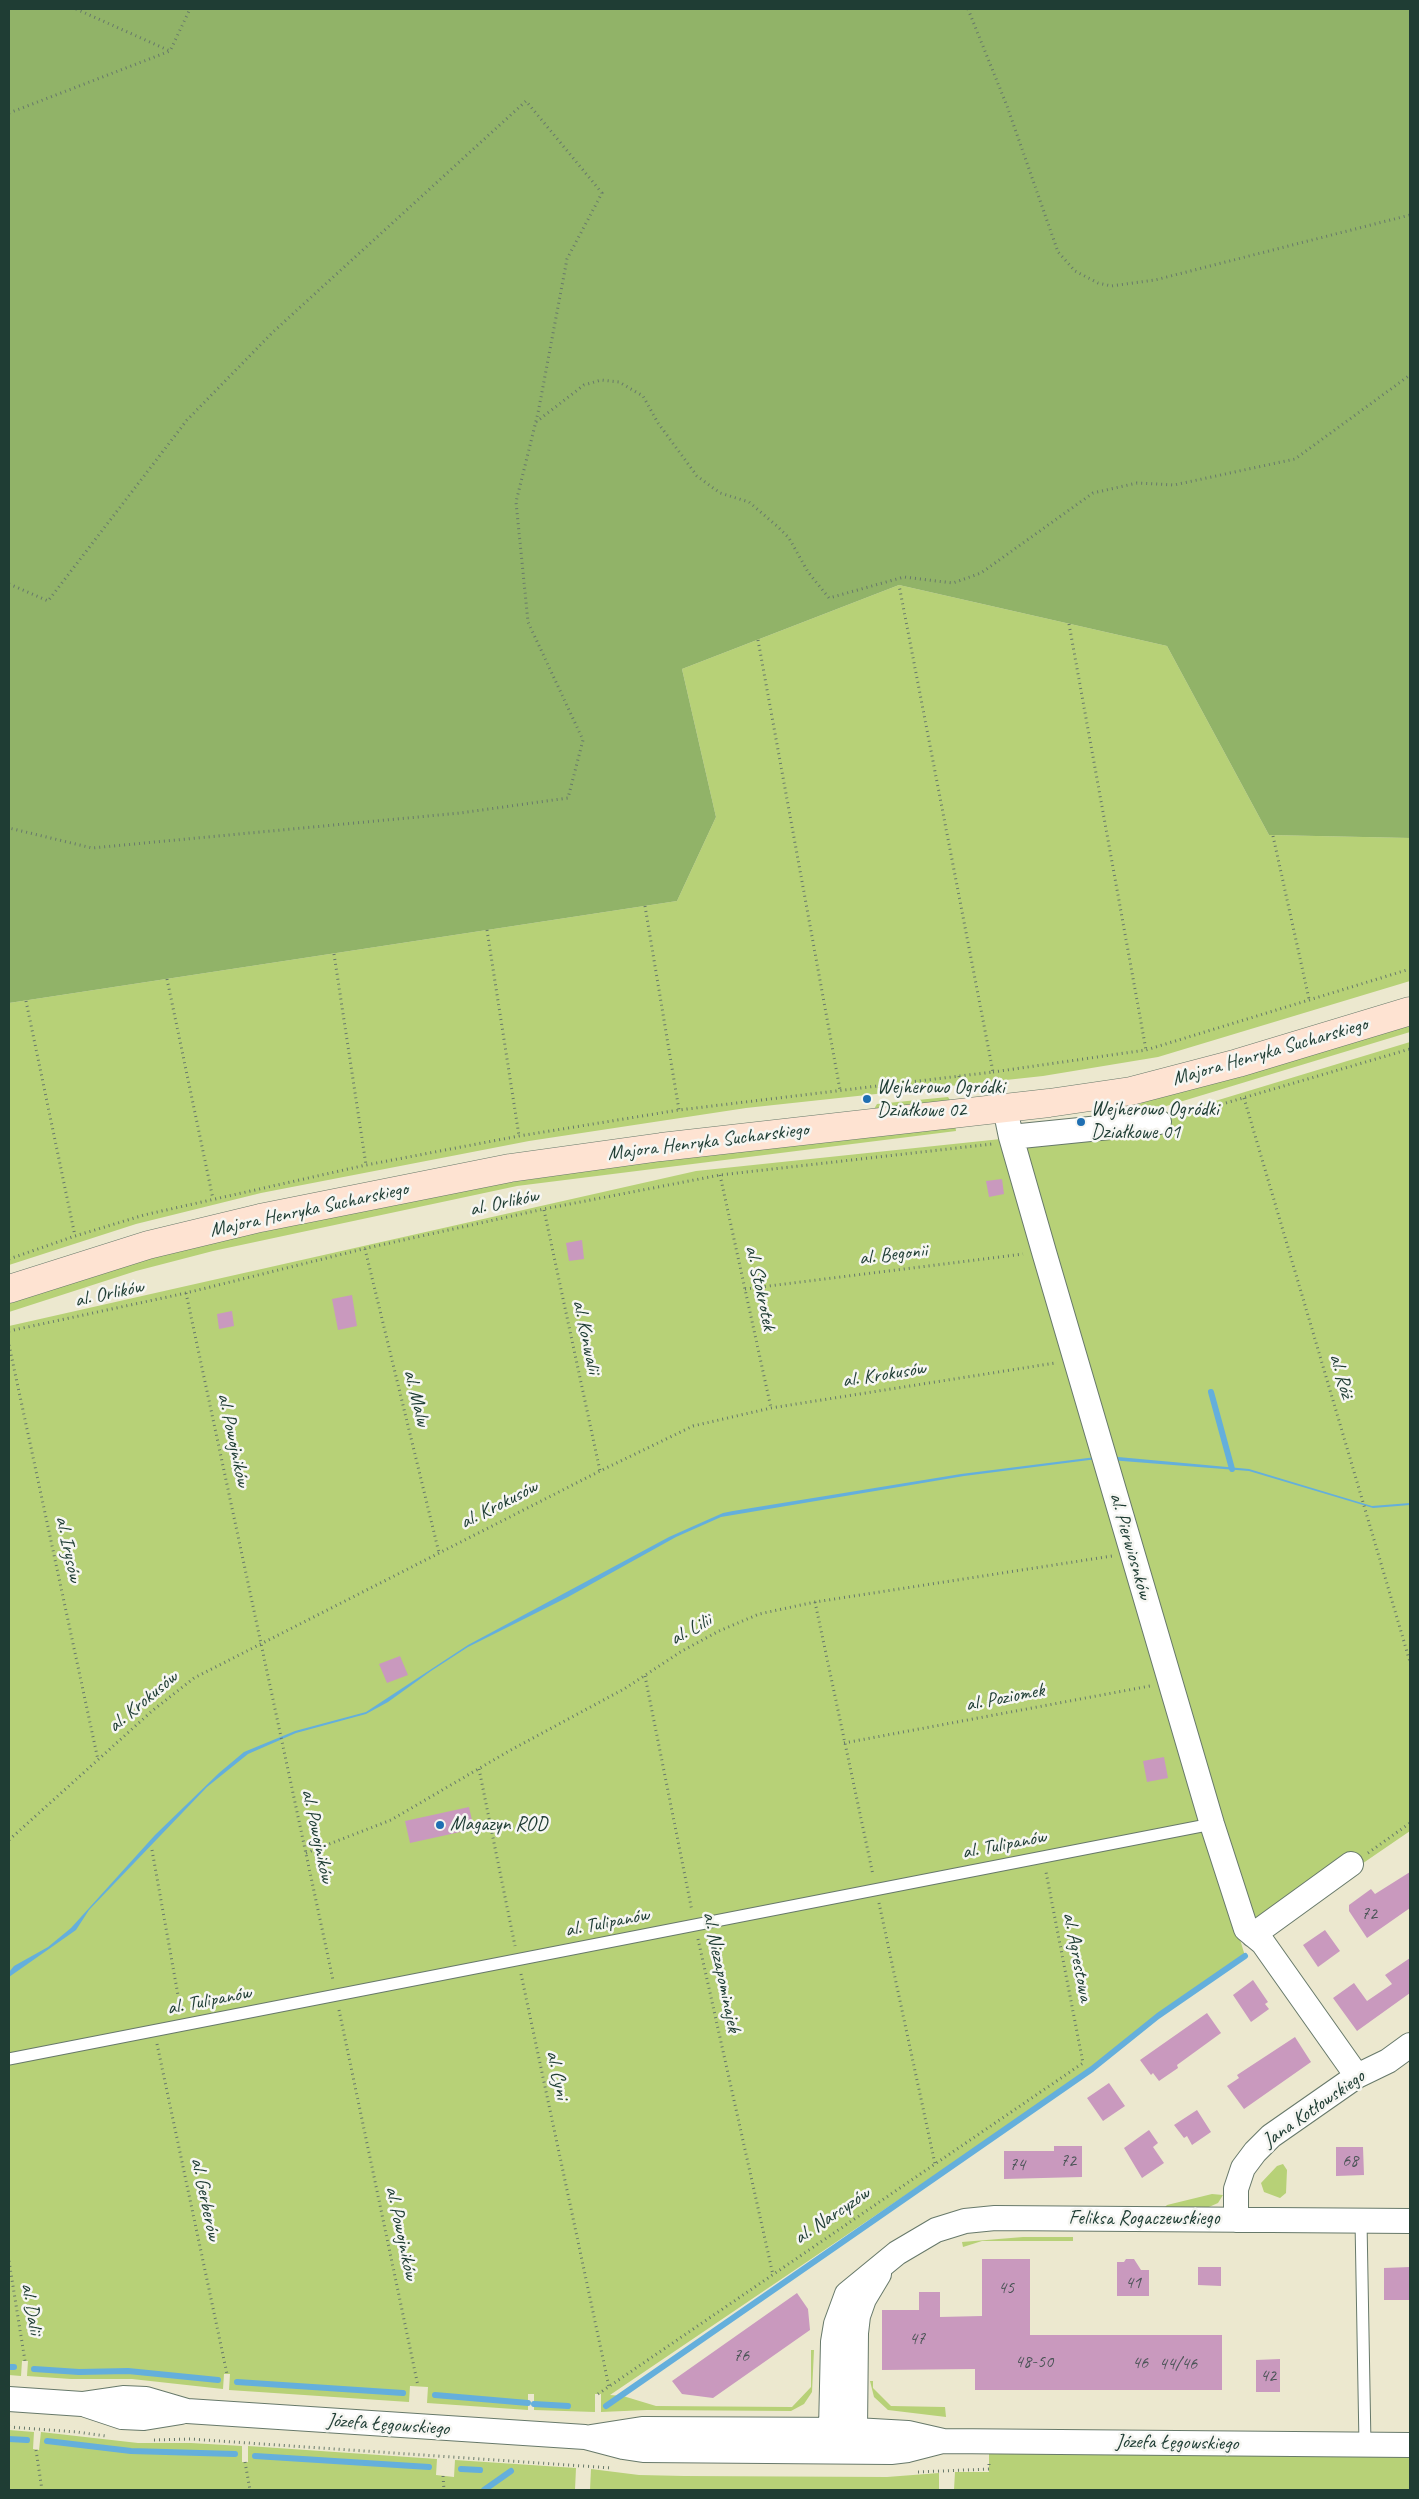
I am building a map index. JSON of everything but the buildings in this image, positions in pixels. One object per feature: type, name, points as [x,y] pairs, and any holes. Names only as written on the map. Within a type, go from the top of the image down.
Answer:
[{"type":"street","name":"Majora Henryka Sucharskiego","points":[[9,1289],[148,1245],[260,1218],[510,1168],[661,1146],[1089,1098],[1182,1079],[1410,1011]]},
{"type":"street","name":"al. Pierwiosnków","points":[[1005,1108],[1044,1252],[1132,1553],[1212,1824],[1246,1929],[1258,1939],[1357,2076]]},
{"type":"street","points":[[1012,1139],[1159,1122]]},
{"type":"street","points":[[1258,1939],[1351,1864]]},
{"type":"street","name":"Jana Kotłowskiego","points":[[1236,2220],[1236,2189],[1243,2168],[1255,2152],[1271,2136],[1357,2076],[1388,2061],[1410,2045]]},
{"type":"street","name":"Feliksa Rogaczewskiego","points":[[843,2452],[843,2430],[832,2342],[847,2294],[888,2260],[931,2232],[977,2219],[1410,2221]]},
{"type":"street","name":"Józefa Łęgowskiego","points":[[9,2399],[82,2404],[123,2398],[146,2399],[187,2411],[589,2437],[623,2447],[643,2450],[843,2452],[908,2450],[943,2441]]},
{"type":"street","name":"Józefa Łęgowskiego","points":[[589,2437],[624,2430],[642,2429],[843,2430],[908,2432],[943,2441],[1410,2445]]},
{"type":"lane","name":"al. Tulipanów","points":[[9,2059],[1212,1824]]},
{"type":"lane","points":[[1361,2221],[1365,2445]]},
{"type":"path","points":[[76,9],[170,51]]},
{"type":"path","points":[[9,113],[170,51],[190,9]]},
{"type":"path","points":[[968,9],[1007,106],[1058,252],[1075,271],[1098,283],[1111,286],[1156,280],[1410,215]]},
{"type":"path","points":[[9,584],[48,601],[186,420],[273,332],[526,101],[602,194],[566,259],[536,422],[516,502],[528,622],[583,740],[568,798],[460,813],[92,848],[9,828]]},
{"type":"path","points":[[536,422],[584,385],[601,380],[619,382],[635,391],[643,396],[658,423],[697,476],[720,493],[749,502],[777,526],[789,538],[808,572],[829,598],[904,577],[952,583],[981,573],[1093,493],[1137,483],[1174,485],[1295,459],[1410,375]]},
{"type":"path","points":[[898,585],[992,1072]]},
{"type":"path","points":[[1069,624],[1146,1050]]},
{"type":"path","points":[[758,640],[840,1090]]},
{"type":"path","points":[[1273,836],[1309,999]]},
{"type":"path","points":[[646,906],[679,1110]]},
{"type":"path","points":[[487,930],[519,1136]]},
{"type":"path","points":[[334,954],[366,1165]]},
{"type":"path","points":[[9,1259],[75,1236],[213,1199],[366,1165],[519,1136],[679,1110],[992,1072],[1146,1050],[1410,969]]},
{"type":"path","points":[[167,979],[213,1199]]},
{"type":"path","points":[[26,1001],[75,1236]]},
{"type":"path","points":[[1159,1122],[1410,1049]]},
{"type":"path","points":[[958,1095],[961,1091],[959,1076]]},
{"type":"path","name":"al. Róż","points":[[1244,1098],[1410,1662]]},
{"type":"path","name":"al. Orlików","points":[[9,1331],[186,1293],[365,1249],[544,1209],[720,1175],[1012,1139]]},
{"type":"path","name":"al. Stokrotek","points":[[720,1175],[771,1408]]},
{"type":"path","name":"al. Konwalii","points":[[544,1209],[600,1470]]},
{"type":"path","name":"al. Malw","points":[[365,1249],[439,1553]]},
{"type":"path","name":"al. Begonii","points":[[745,1289],[1044,1252]]},
{"type":"path","name":"al. Powojników","points":[[186,1293],[418,2386]]},
{"type":"path","name":"al. Irysów","points":[[9,1344],[98,1760]]},
{"type":"path","name":"al. Krokusów","points":[[9,1840],[152,1711],[194,1678],[600,1470],[693,1426],[771,1408],[1076,1359]]},
{"type":"path","name":"al. Lilii","points":[[306,1854],[391,1820],[645,1676],[719,1631],[759,1614],[815,1602],[1132,1553]]},
{"type":"path","name":"al. Niezapominajek","points":[[645,1676],[695,1925],[773,2275]]},
{"type":"path","name":"al. Poziomek","points":[[844,1743],[1170,1682]]},
{"type":"path","name":"al. Cyni","points":[[479,1769],[517,1960],[609,2387]]},
{"type":"path","points":[[1351,1864],[1410,1823]]},
{"type":"path","points":[[152,1850],[183,2025]]},
{"type":"path","name":"al. Agrestowa","points":[[1043,1857],[1083,2063]]},
{"type":"path","name":"al. Gerberów","points":[[154,2031],[227,2374]]},
{"type":"path","name":"al. Narcyzów","points":[[598,2394],[1083,2063]]},
{"type":"path","name":"al. Dalii","points":[[9,2261],[24,2361]]},
{"type":"path","points":[[9,2427],[78,2432],[112,2438]]},
{"type":"path","points":[[150,2440],[196,2440],[576,2464],[619,2469]]},
{"type":"path","points":[[36,2450],[42,2490]]},
{"type":"path","points":[[244,2462],[250,2490]]},
{"type":"path","points":[[914,2472],[989,2469],[989,2463]]},
{"type":"path","points":[[444,2476],[444,2490]]},
{"type":"green space","points":[[9,9],[1410,9],[1410,838],[1269,835],[1167,646],[899,585],[682,669],[716,817],[677,901],[9,1003]]},
{"type":"green space","points":[[899,585],[1167,646],[1269,835],[1410,838],[1410,981],[1158,1057],[1043,1076],[746,1108],[529,1141],[261,1193],[136,1224],[9,1265],[9,1003],[677,901],[716,817],[682,669]]},
{"type":"green space","points":[[1410,1021],[1410,1032],[1150,1111],[1126,1114],[1126,1112],[1151,1098]]},
{"type":"green space","points":[[1410,1042],[1410,1831],[1353,1870],[1252,1925],[1234,1857],[1023,1144],[1159,1118]]},
{"type":"green space","points":[[948,1097],[952,1103],[874,1109],[877,1104]]},
{"type":"green space","points":[[955,1124],[956,1131],[517,1186],[213,1251],[136,1271],[9,1312],[9,1301],[128,1263],[232,1237],[510,1180],[621,1164]]},
{"type":"green space","points":[[1001,1139],[1245,1956],[1158,2016],[1092,2069],[610,2395],[623,2396],[656,2406],[792,2407],[811,2387],[811,2350],[814,2350],[812,2392],[804,2404],[791,2411],[647,2410],[601,2412],[601,2394],[595,2394],[595,2412],[534,2410],[534,2394],[528,2394],[528,2410],[427,2403],[428,2387],[410,2386],[409,2402],[229,2390],[230,2374],[224,2374],[223,2389],[132,2379],[71,2379],[27,2376],[28,2361],[22,2361],[21,2376],[9,2375],[9,1326],[696,1171]]},
{"type":"green space","points":[[1283,2164],[1287,2170],[1286,2193],[1280,2198],[1264,2192],[1261,2183],[1277,2166]]},
{"type":"green space","points":[[1212,2194],[1223,2195],[1218,2203],[1209,2207],[1163,2209],[1167,2205]]},
{"type":"green space","points":[[1023,2237],[1073,2237],[1073,2241],[982,2241],[963,2247],[962,2242]]},
{"type":"green space","points":[[870,2381],[873,2381],[873,2388],[891,2406],[945,2407],[946,2417],[888,2410],[874,2397]]},
{"type":"green space","points":[[9,2430],[34,2432],[33,2449],[39,2450],[41,2432],[138,2443],[191,2443],[242,2446],[242,2462],[248,2462],[248,2446],[437,2459],[436,2475],[454,2477],[455,2460],[576,2468],[575,2490],[9,2490]]},
{"type":"green space","points":[[989,2452],[1410,2452],[1410,2490],[954,2490],[955,2472],[989,2472]]},
{"type":"green space","points":[[591,2469],[639,2475],[684,2476],[887,2477],[939,2473],[939,2490],[590,2490]]},
{"type":"water","points":[[1096,1457],[1118,1457],[1249,1469],[1372,1506],[1410,1503],[1410,1505],[1373,1508],[1249,1471],[1097,1459],[964,1476],[721,1517],[676,1537],[568,1597],[468,1647],[388,1702],[366,1714],[296,1733],[248,1754],[207,1787],[89,1910],[76,1930],[9,1977],[9,1972],[14,1966],[48,1947],[71,1928],[155,1835],[219,1773],[244,1752],[295,1731],[366,1712],[468,1645],[669,1537],[723,1513],[733,1511],[961,1474]]},
{"type":"waterway","points":[[1211,1392],[1232,1469]]},
{"type":"waterway","points":[[606,2406],[1092,2069],[1158,2016],[1245,1956]]},
{"type":"waterway","points":[[9,2367],[14,2367]]},
{"type":"waterway","points":[[34,2369],[79,2372],[128,2371],[218,2380]]},
{"type":"waterway","points":[[237,2382],[403,2393]]},
{"type":"waterway","points":[[435,2395],[528,2403]]},
{"type":"waterway","points":[[534,2404],[568,2406]]},
{"type":"waterway","points":[[9,2439],[27,2440]]},
{"type":"waterway","points":[[47,2441],[131,2451],[235,2454]]},
{"type":"waterway","points":[[255,2456],[429,2467]]},
{"type":"waterway","points":[[461,2469],[480,2470]]},
{"type":"waterway","points":[[484,2490],[511,2471]]},
{"type":"place","name":"Wejherowo Ogródki Działkowe 02","points":[[867,1099]]},
{"type":"place","name":"Wejherowo Ogródki Działkowe 01","points":[[1081,1122]]},
{"type":"place","name":"Magazyn ROD","points":[[440,1825]]}]
